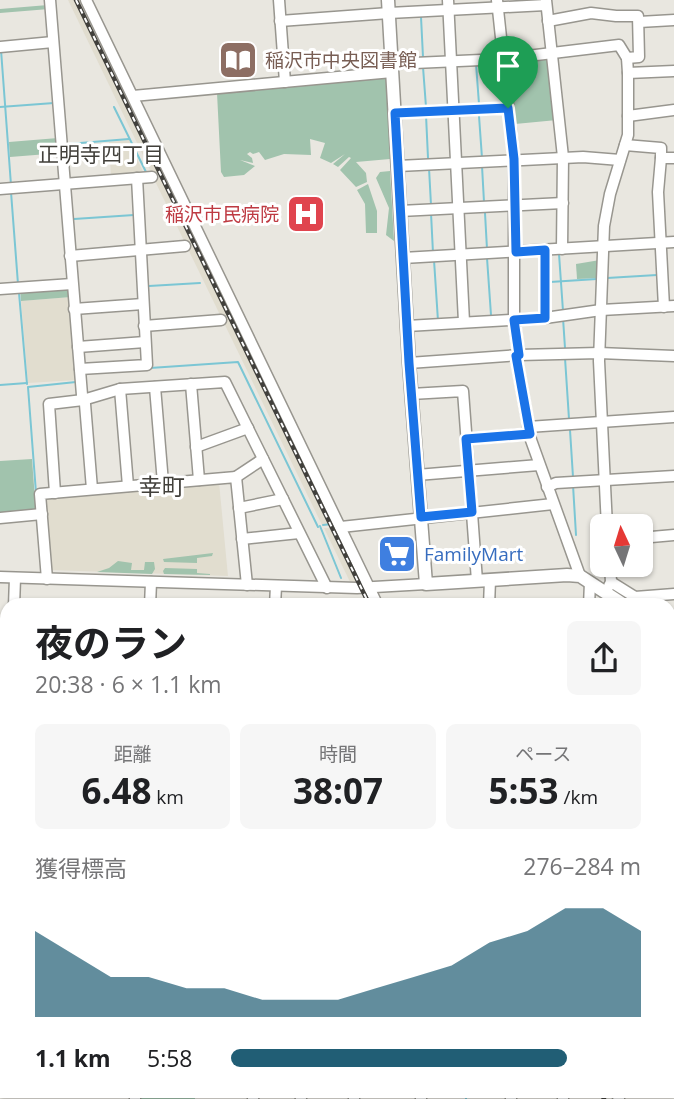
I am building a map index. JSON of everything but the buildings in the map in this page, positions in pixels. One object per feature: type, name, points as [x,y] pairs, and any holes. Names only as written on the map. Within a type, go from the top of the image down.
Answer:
[{"type":"main road","points":[[389,6],[409,363],[426,584],[567,575],[608,587],[618,598]]},
{"type":"street","points":[[50,0],[79,369],[92,489]]},
{"type":"street","points":[[86,0],[374,598]]},
{"type":"street","points":[[279,0],[285,82]]},
{"type":"street","points":[[280,21],[389,6],[546,2],[564,157],[562,248]]},
{"type":"street","points":[[498,4],[514,159],[514,320],[529,431],[538,465],[585,579],[588,598]]},
{"type":"street","points":[[448,5],[464,322]]},
{"type":"street","points":[[548,21],[591,13],[638,16],[639,57],[626,58]]},
{"type":"street","points":[[639,22],[674,20]]},
{"type":"street","points":[[0,47],[53,42]]},
{"type":"street","points":[[133,96],[619,45],[626,58],[628,73],[628,116],[625,145],[610,194],[604,246],[599,353],[606,514]]},
{"type":"street","points":[[628,73],[674,71]]},
{"type":"street","points":[[395,113],[508,108]]},
{"type":"street","points":[[628,116],[674,110]]},
{"type":"street","points":[[407,326],[545,318],[601,310],[669,306],[660,243],[658,192],[661,149],[625,145]]},
{"type":"street","points":[[398,166],[564,157],[620,160]]},
{"type":"street","points":[[661,158],[674,158]]},
{"type":"street","points":[[0,189],[152,177]]},
{"type":"street","points":[[79,369],[147,365],[137,178]]},
{"type":"street","points":[[400,211],[563,203]]},
{"type":"street","points":[[403,258],[674,242]]},
{"type":"street","points":[[70,256],[186,246]]},
{"type":"street","points":[[545,250],[545,318]]},
{"type":"street","points":[[0,289],[72,284]]},
{"type":"street","points":[[75,309],[143,304]]},
{"type":"street","points":[[144,326],[221,320]]},
{"type":"street","points":[[78,346],[145,341]]},
{"type":"street","points":[[409,363],[599,353],[674,356]]},
{"type":"street","points":[[55,493],[49,404],[83,400],[120,389],[225,382],[327,587]]},
{"type":"street","points":[[191,384],[199,480]]},
{"type":"street","points":[[155,387],[163,483]]},
{"type":"street","points":[[120,389],[128,486]]},
{"type":"street","points":[[411,394],[463,391],[477,581]]},
{"type":"street","points":[[466,439],[601,422],[674,417]]},
{"type":"street","points":[[196,447],[248,428]]},
{"type":"street","points":[[47,579],[40,494],[236,477],[263,458]]},
{"type":"street","points":[[417,475],[538,465]]},
{"type":"street","points":[[547,487],[556,483],[674,476]]},
{"type":"street","points":[[236,477],[247,585]]},
{"type":"street","points":[[239,508],[282,499]]},
{"type":"street","points":[[341,527],[553,504]]},
{"type":"street","points":[[0,518],[42,514]]},
{"type":"street","points":[[242,539],[299,533]]},
{"type":"street","points":[[653,536],[674,535]]},
{"type":"street","points":[[0,577],[369,588],[426,584]]},
{"type":"street","points":[[14,598],[15,578]]},
{"type":"street","points":[[609,578],[608,587],[635,597],[674,594]]},
{"type":"street","points":[[489,598],[490,580]]},
{"type":"street","points":[[150,598],[151,582]]},
{"type":"street","points":[[275,598],[276,586]]},
{"type":"street","points":[[0,983],[0,1000]]},
{"type":"shaded area","points":[[68,0],[80,0],[165,174],[153,176]]},
{"type":"shaded area","points":[[129,140],[143,172],[111,177],[109,142]]},
{"type":"shaded area","points":[[166,177],[333,523],[322,525],[154,179]]},
{"type":"shaded area","points":[[71,297],[77,380],[28,383],[21,301]]},
{"type":"shaded area","points":[[219,482],[228,576],[49,570],[43,496]]},
{"type":"shaded area","points":[[324,528],[335,528],[362,583],[351,584]]},
{"type":"green space","points":[[48,5],[49,9],[0,13],[0,9]]},
{"type":"green space","points":[[550,55],[557,120],[515,124],[508,60]]},
{"type":"green space","points":[[386,76],[390,159],[356,162],[366,173],[367,182],[356,187],[340,170],[351,158],[338,167],[333,164],[345,154],[331,163],[320,158],[325,143],[310,139],[311,155],[284,154],[265,160],[259,152],[250,152],[247,154],[253,163],[240,160],[255,166],[244,175],[224,177],[221,172],[217,93]]},
{"type":"green space","points":[[58,138],[60,153],[10,157],[9,142]]},
{"type":"green space","points":[[390,171],[394,241],[386,235],[389,208],[376,178],[380,172]]},
{"type":"green space","points":[[368,184],[377,211],[377,233],[366,233],[365,204],[357,190]]},
{"type":"green space","points":[[600,260],[600,278],[577,279],[576,264]]},
{"type":"green space","points":[[68,285],[71,297],[21,301],[20,288]]},
{"type":"green space","points":[[32,459],[36,513],[0,516],[0,461]]},
{"type":"green space","points":[[213,553],[212,556],[197,558],[197,563],[164,562],[163,559]]},
{"type":"green space","points":[[118,561],[132,563],[131,570],[144,570],[145,562],[154,562],[155,569],[152,574],[97,572]]},
{"type":"green space","points":[[165,568],[197,569],[197,573],[210,575],[164,574]]},
{"type":"green space","points":[[139,1098],[195,1098],[195,1099]]},
{"type":"waterway","points":[[421,17],[423,57]]},
{"type":"waterway","points":[[1,50],[11,185]]},
{"type":"waterway","points":[[476,64],[479,104]]},
{"type":"waterway","points":[[423,67],[426,107]]},
{"type":"waterway","points":[[0,107],[54,103]]},
{"type":"waterway","points":[[114,107],[146,172]]},
{"type":"waterway","points":[[426,115],[428,158]]},
{"type":"waterway","points":[[479,116],[482,158]]},
{"type":"waterway","points":[[68,144],[129,139]]},
{"type":"waterway","points":[[482,166],[484,202]]},
{"type":"waterway","points":[[429,168],[431,205]]},
{"type":"waterway","points":[[11,192],[18,284]]},
{"type":"waterway","points":[[431,213],[433,253]]},
{"type":"waterway","points":[[485,213],[487,249]]},
{"type":"waterway","points":[[74,219],[134,215]]},
{"type":"waterway","points":[[559,254],[563,311]]},
{"type":"waterway","points":[[487,258],[491,315]]},
{"type":"waterway","points":[[434,260],[438,321]]},
{"type":"waterway","points":[[607,278],[657,275]]},
{"type":"waterway","points":[[550,282],[597,279]]},
{"type":"waterway","points":[[149,286],[200,283]]},
{"type":"waterway","points":[[19,293],[27,384]]},
{"type":"waterway","points":[[563,318],[565,348]]},
{"type":"waterway","points":[[565,358],[569,419]]},
{"type":"waterway","points":[[150,368],[238,362],[318,527]]},
{"type":"waterway","points":[[36,493],[28,387],[76,382]]},
{"type":"waterway","points":[[0,385],[27,383]]},
{"type":"waterway","points":[[570,430],[573,477]]},
{"type":"waterway","points":[[573,485],[576,535]]},
{"type":"waterway","points":[[323,525],[332,524]]},
{"type":"waterway","points":[[320,526],[341,578]]},
{"type":"railway","points":[[76,0],[366,598]]},
{"type":"place","name":"稲沢市中央図書館","points":[[238,60]]},
{"type":"place","name":"稲沢市民病院","points":[[306,214]]},
{"type":"place","name":"FamilyMart","points":[[397,554]]},
{"type":"district","name":"正明寺四丁目","points":[[101,155]]},
{"type":"district","name":"幸町","points":[[162,487]]},
{"type":"route","points":[[508,108],[514,159],[516,252],[545,250],[545,318],[514,320],[519,355],[516,356],[530,434],[466,439],[472,512],[421,517],[395,113],[508,108]]}]
